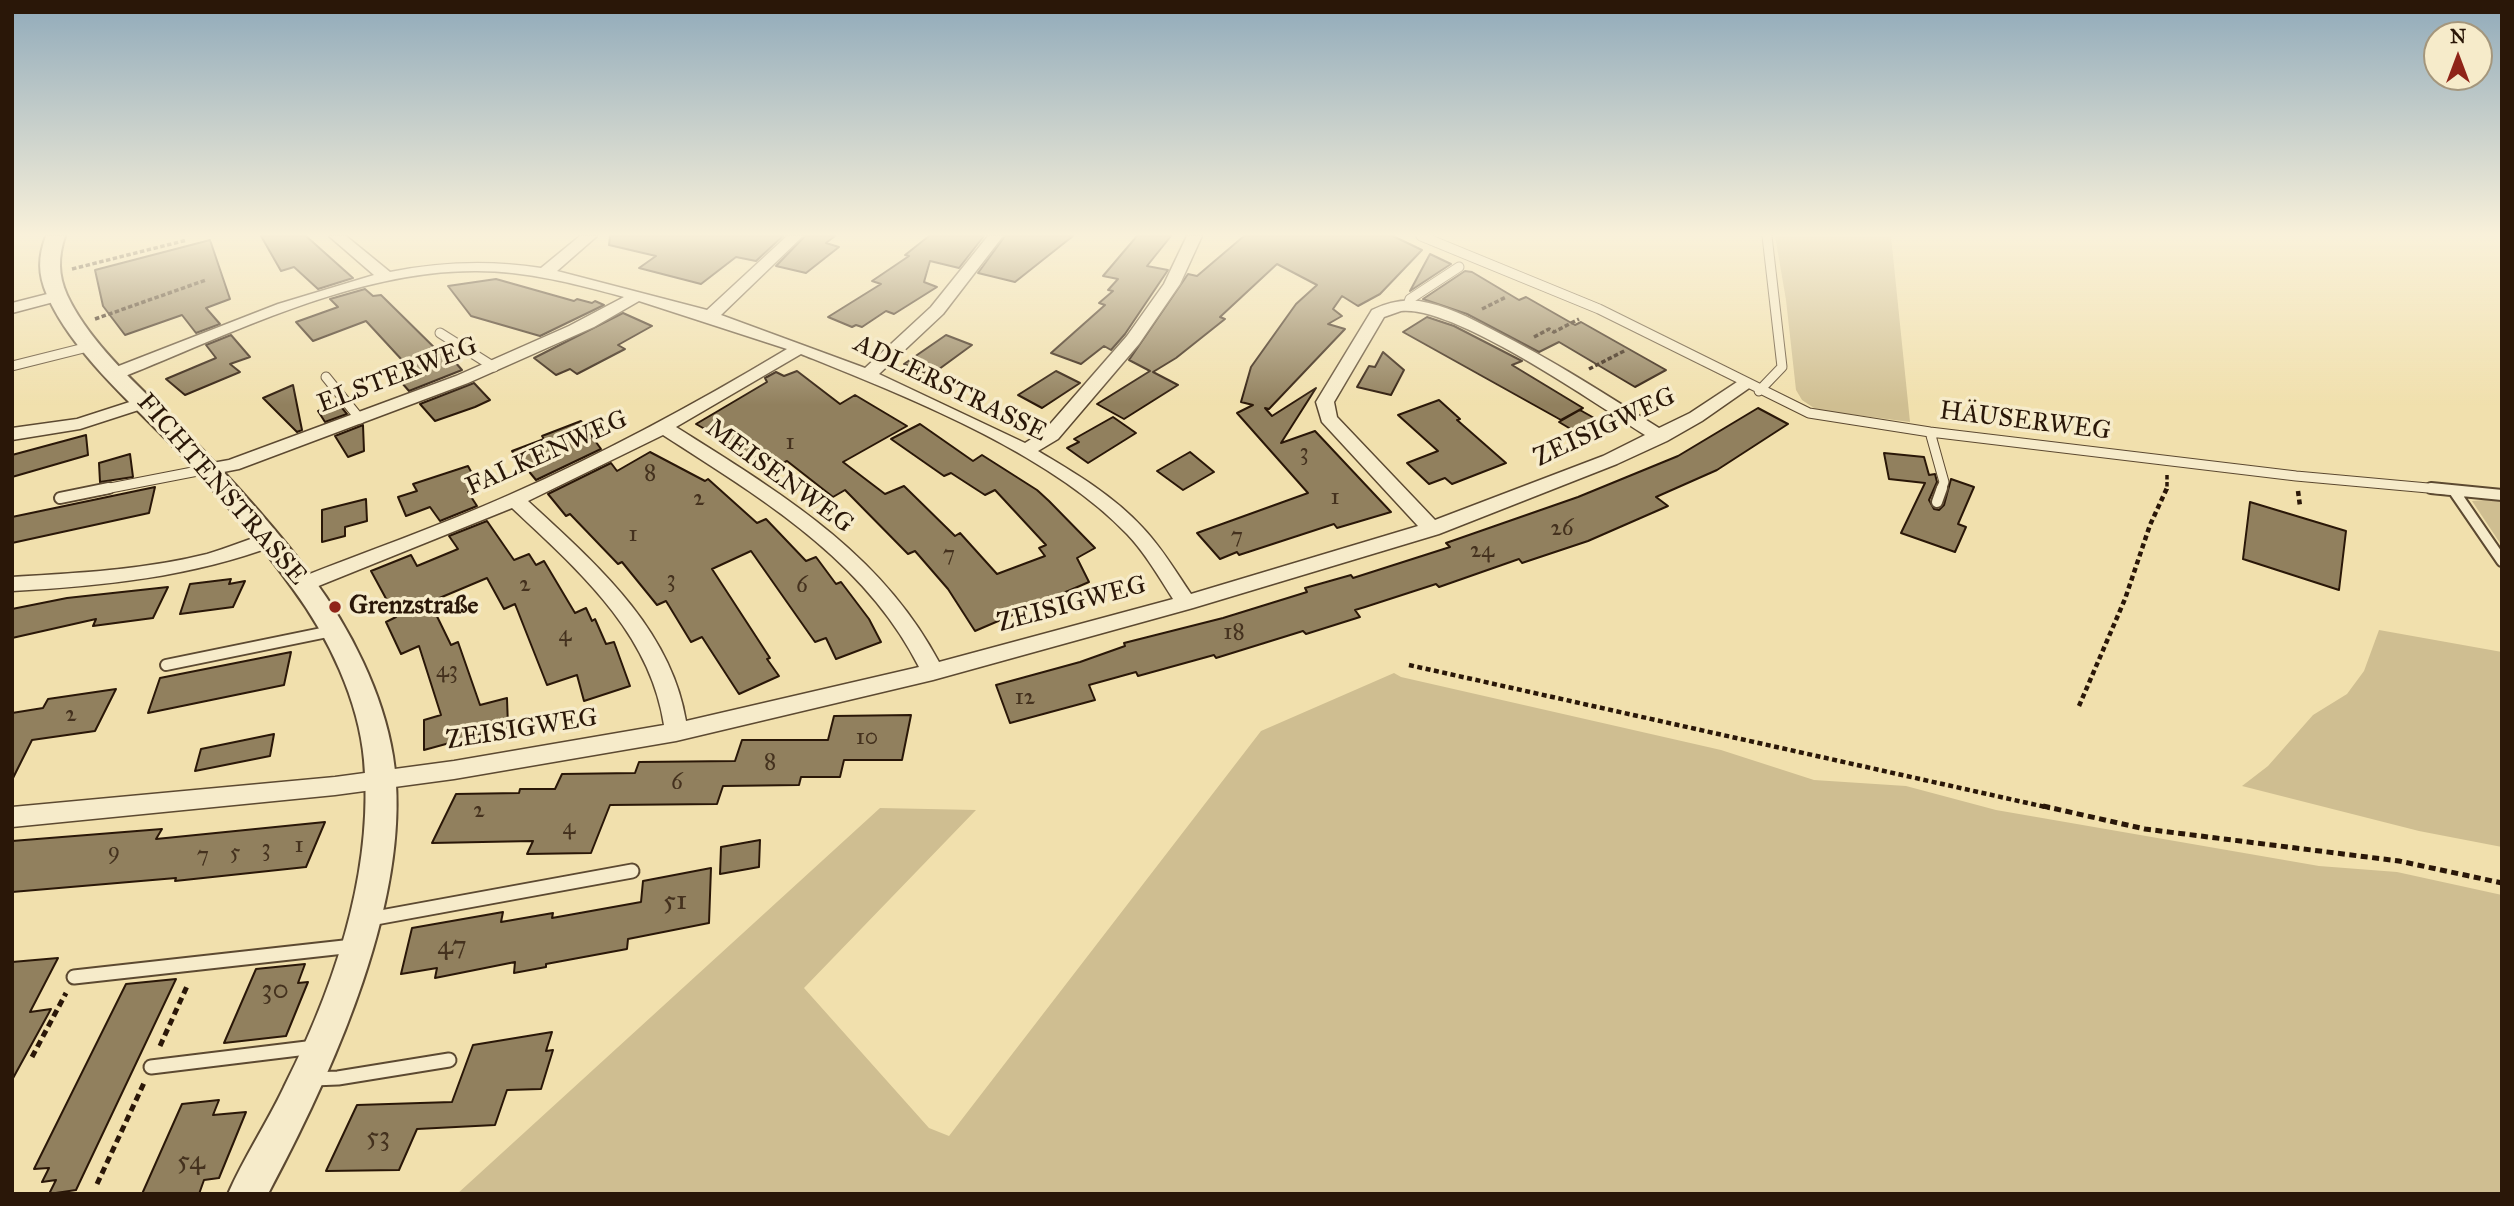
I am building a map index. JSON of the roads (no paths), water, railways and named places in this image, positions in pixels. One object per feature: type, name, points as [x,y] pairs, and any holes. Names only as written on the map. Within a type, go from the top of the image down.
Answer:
[{"type":"street","points":[[12,309],[42,292]]},
{"type":"street","name":"FICHTENSTRASSE","points":[[59,292],[75,325],[92,346],[208,469],[304,583],[354,675],[370,718],[381,780],[378,849],[360,933],[321,1046],[247,1194]]},
{"type":"street","name":"ADLERSTRASSE","points":[[117,373],[282,310],[338,292]]},
{"type":"street","name":"ADLERSTRASSE","points":[[625,292],[710,315],[800,348],[954,414],[1024,450],[1107,506],[1128,524],[1145,541],[1186,603]]},
{"type":"street","points":[[710,315],[735,292]]},
{"type":"street","points":[[867,375],[952,292]]},
{"type":"street","points":[[1024,450],[1051,435],[1133,340],[1166,292]]},
{"type":"street","name":"ELSTERWEG","points":[[208,469],[232,465],[494,367],[597,319],[636,295]]},
{"type":"street","points":[[1432,529],[1328,418],[1325,410],[1325,402],[1378,314],[1408,305],[1424,307],[1458,320],[1570,379],[1660,437]]},
{"type":"street","name":"FALKENWEG","points":[[304,583],[515,500],[665,428],[800,348]]},
{"type":"street","name":"ZEISIGWEG","points":[[381,780],[676,732],[933,672],[1186,603],[1432,529],[1548,486],[1660,437],[1753,388]]},
{"type":"street","points":[[12,433],[80,424],[145,402]]},
{"type":"street","name":"MEISENWEG","points":[[665,428],[770,496],[859,569],[913,629],[933,672]]},
{"type":"street","points":[[515,500],[597,577],[614,598],[665,678],[673,697],[676,732]]},
{"type":"street","points":[[12,584],[203,564],[238,554],[269,540]]},
{"type":"street","points":[[12,817],[381,780]]},
{"type":"lane","points":[[1408,305],[1410,299],[1420,292]]},
{"type":"lane","name":"HÄUSERWEG","points":[[1558,292],[1599,309],[1753,388],[1809,413],[1838,420],[2167,460],[2502,495]]},
{"type":"lane","points":[[1753,388],[1783,367],[1774,292]]},
{"type":"lane","points":[[440,333],[494,367]]},
{"type":"lane","points":[[12,366],[92,346]]},
{"type":"lane","points":[[326,377],[360,419]]},
{"type":"lane","points":[[1930,432],[1944,482],[1937,502]]},
{"type":"lane","points":[[60,498],[208,469]]},
{"type":"lane","points":[[2454,491],[2502,561]]},
{"type":"lane","points":[[166,665],[332,631]]},
{"type":"lane","points":[[74,977],[360,933],[632,871]]},
{"type":"lane","points":[[151,1067],[321,1046]]},
{"type":"lane","points":[[306,1079],[338,1078],[449,1060]]},
{"type":"place","name":"Grenzstraße","points":[[335,607]]}]
